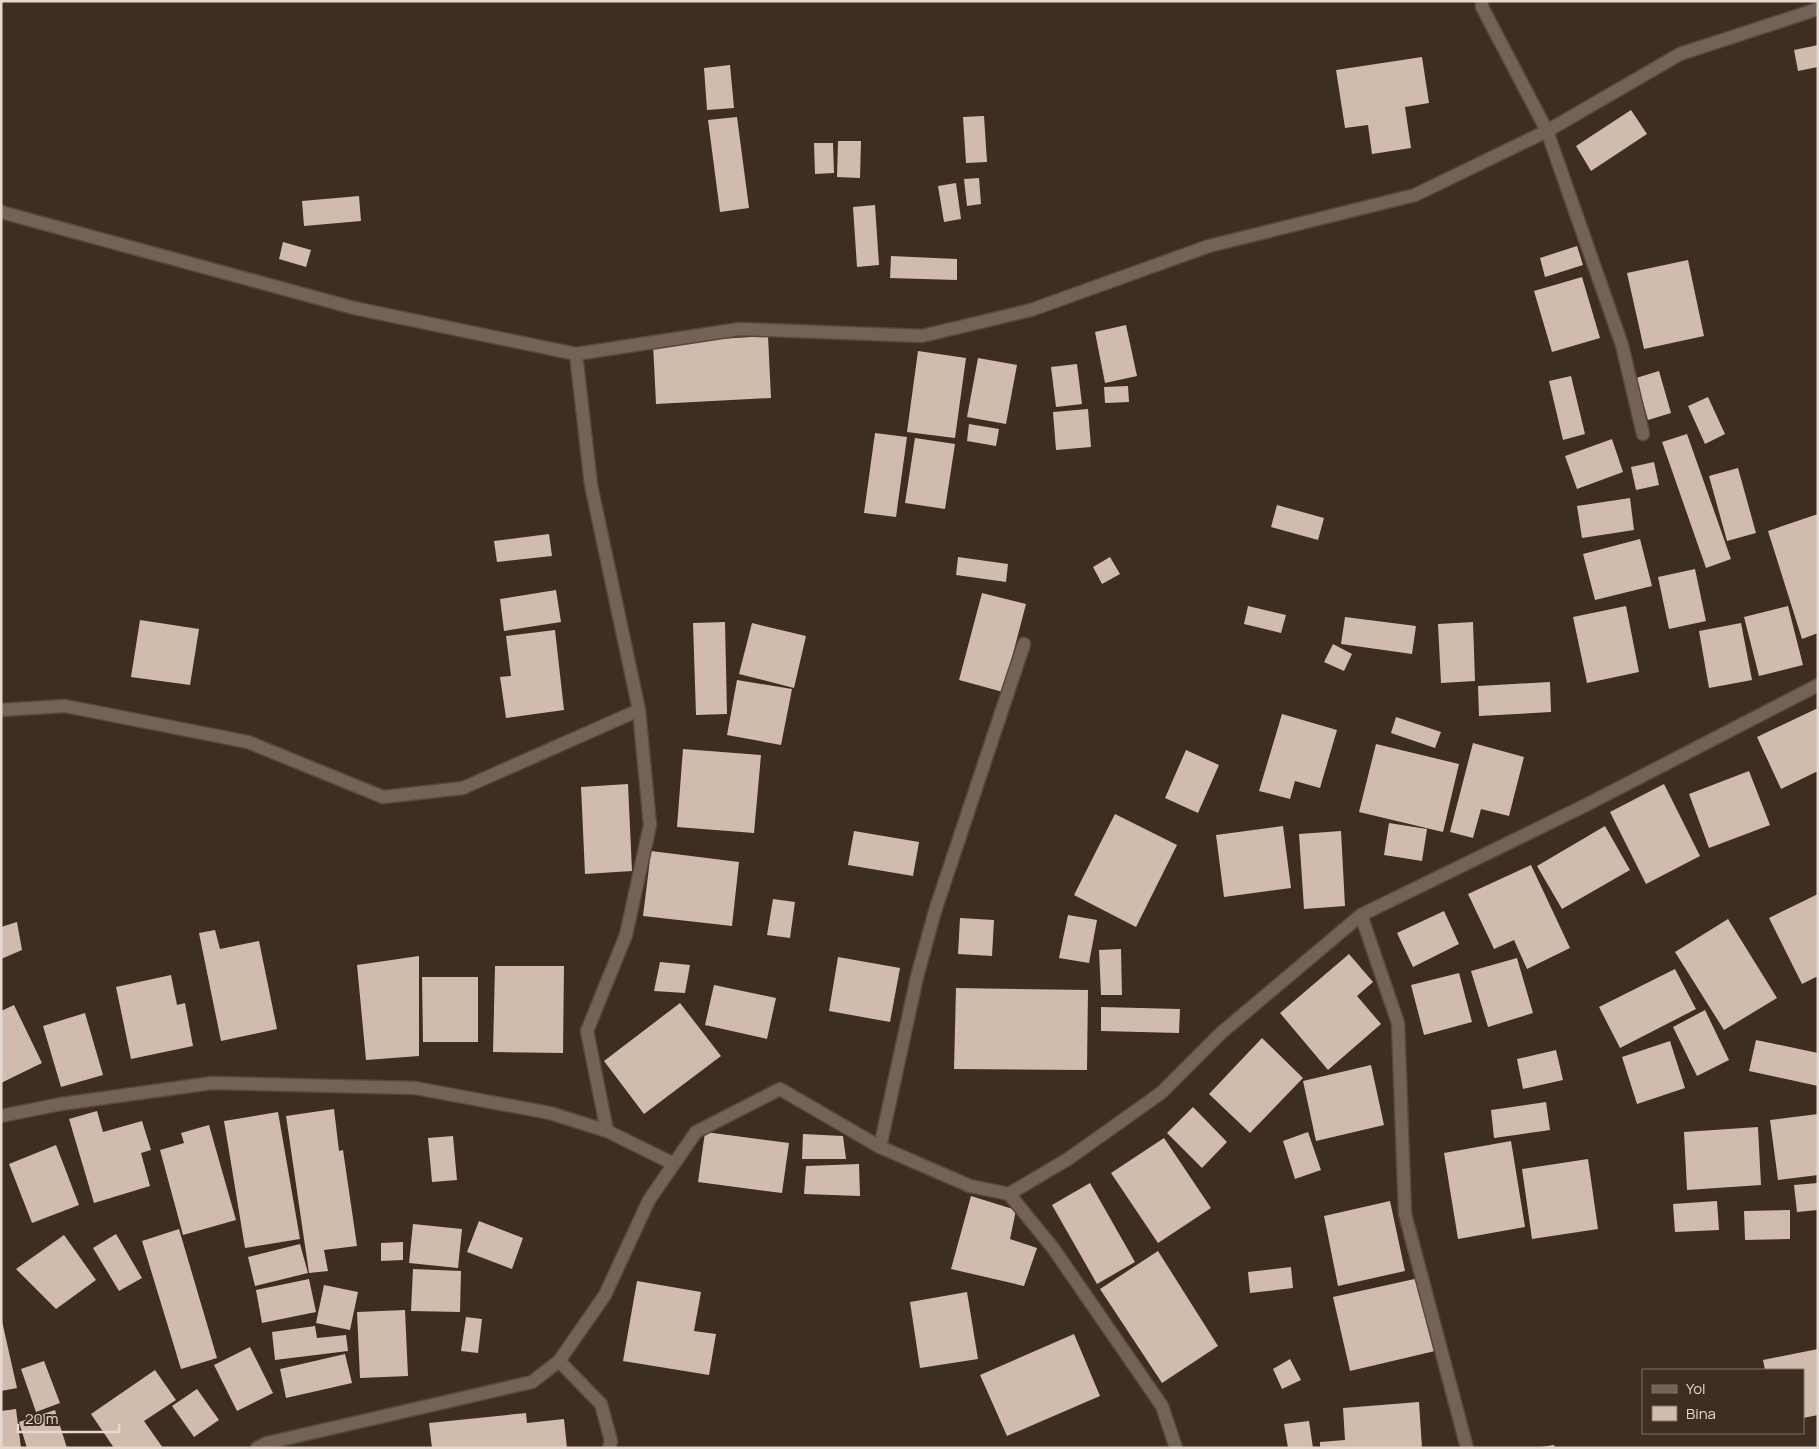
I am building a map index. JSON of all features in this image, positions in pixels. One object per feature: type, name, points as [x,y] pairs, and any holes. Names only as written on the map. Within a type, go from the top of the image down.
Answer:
[{"type":"street","points":[[1482,1],[1482,7],[1546,131],[1622,345],[1643,434]]},
{"type":"street","points":[[1,212],[354,308],[576,354],[740,329],[922,336],[1031,310],[1210,246],[1415,195],[1546,131],[1680,54],[1818,9]]},
{"type":"street","points":[[576,354],[591,485],[639,710],[650,825],[626,935],[587,1031],[607,1131]]},
{"type":"street","points":[[880,1147],[917,978],[935,911],[1024,644]]},
{"type":"street","points":[[1009,1194],[1068,1159],[1161,1093],[1221,1033],[1361,915],[1586,805],[1818,685]]},
{"type":"street","points":[[1,710],[65,706],[248,742],[383,797],[463,788],[639,710]]},
{"type":"street","points":[[1361,915],[1398,1023],[1405,1214],[1467,1448]]},
{"type":"street","points":[[1,1116],[61,1104],[212,1083],[415,1088],[550,1113],[607,1131],[674,1164]]},
{"type":"street","points":[[257,1448],[267,1443],[532,1382],[559,1361],[606,1295],[649,1200],[696,1132],[780,1089],[880,1147],[970,1186],[1009,1194],[1053,1248],[1162,1406],[1176,1448]]},
{"type":"street","points":[[559,1361],[601,1404],[611,1441],[609,1448]]},
{"type":"building","points":[[1818,45],[1818,67],[1798,71],[1794,50]]},
{"type":"building","points":[[1422,57],[1429,103],[1405,107],[1411,148],[1372,154],[1368,125],[1345,128],[1336,70]]},
{"type":"building","points":[[730,65],[734,108],[707,110],[704,68]]},
{"type":"building","points":[[1631,110],[1647,134],[1591,171],[1576,146]]},
{"type":"building","points":[[984,116],[987,162],[966,163],[963,117]]},
{"type":"building","points":[[737,117],[749,208],[720,212],[708,120]]},
{"type":"building","points":[[838,141],[861,141],[860,178],[837,177]]},
{"type":"building","points":[[814,143],[833,143],[834,173],[815,174]]},
{"type":"building","points":[[979,178],[981,204],[967,206],[964,179]]},
{"type":"building","points":[[956,183],[961,219],[944,222],[938,186]]},
{"type":"building","points":[[359,196],[361,221],[304,226],[302,201]]},
{"type":"building","points":[[875,205],[879,265],[857,267],[853,207]]},
{"type":"building","points":[[283,242],[311,250],[306,267],[279,259]]},
{"type":"building","points":[[1577,246],[1583,265],[1545,277],[1540,258]]},
{"type":"building","points":[[891,256],[957,259],[957,280],[890,278]]},
{"type":"building","points":[[1688,260],[1704,336],[1644,349],[1627,273]]},
{"type":"building","points":[[1582,277],[1600,338],[1552,352],[1534,291]]},
{"type":"building","points":[[1126,325],[1137,376],[1105,383],[1095,332]]},
{"type":"building","points":[[768,336],[771,398],[656,404],[653,343]]},
{"type":"building","points":[[918,351],[966,358],[955,438],[907,432]]},
{"type":"building","points":[[978,358],[1017,365],[1006,424],[967,417]]},
{"type":"building","points":[[1077,364],[1082,404],[1056,407],[1051,367]]},
{"type":"building","points":[[1659,371],[1671,413],[1648,420],[1636,378]]},
{"type":"building","points":[[1571,376],[1585,434],[1563,440],[1549,381]]},
{"type":"building","points":[[1128,386],[1129,402],[1105,403],[1104,387]]},
{"type":"building","points":[[1708,397],[1725,434],[1705,444],[1688,406]]},
{"type":"building","points":[[1088,409],[1091,447],[1056,450],[1053,412]]},
{"type":"building","points":[[969,424],[999,429],[996,446],[967,441]]},
{"type":"building","points":[[875,433],[907,437],[896,517],[864,513]]},
{"type":"building","points":[[1687,434],[1731,559],[1706,568],[1662,442]]},
{"type":"building","points":[[915,438],[955,444],[945,509],[905,503]]},
{"type":"building","points":[[1612,439],[1623,472],[1577,489],[1565,456]]},
{"type":"building","points":[[1654,462],[1659,485],[1636,490],[1631,467]]},
{"type":"building","points":[[1738,468],[1756,533],[1727,541],[1709,476]]},
{"type":"building","points":[[1630,498],[1634,530],[1582,538],[1577,506]]},
{"type":"building","points":[[1277,505],[1324,518],[1318,540],[1271,527]]},
{"type":"building","points":[[1818,514],[1818,633],[1802,639],[1768,531]]},
{"type":"building","points":[[549,534],[552,556],[497,562],[494,541]]},
{"type":"building","points":[[1640,539],[1652,586],[1595,600],[1583,554]]},
{"type":"building","points":[[958,557],[1008,564],[1006,582],[956,575]]},
{"type":"building","points":[[1110,557],[1120,574],[1102,584],[1093,567]]},
{"type":"building","points":[[1695,569],[1706,621],[1669,629],[1658,577]]},
{"type":"building","points":[[556,590],[561,622],[504,631],[500,599]]},
{"type":"building","points":[[982,593],[1026,604],[1003,692],[959,680]]},
{"type":"building","points":[[1248,606],[1286,615],[1281,633],[1244,624]]},
{"type":"building","points":[[1626,606],[1639,672],[1587,683],[1573,617]]},
{"type":"building","points":[[1788,606],[1803,665],[1759,676],[1744,617]]},
{"type":"building","points":[[1345,617],[1416,626],[1412,654],[1341,644]]},
{"type":"building","points":[[140,620],[199,629],[190,685],[131,677]]},
{"type":"building","points":[[725,622],[727,714],[696,715],[693,623]]},
{"type":"building","points":[[1473,622],[1475,681],[1441,683],[1438,624]]},
{"type":"building","points":[[752,623],[806,636],[794,688],[739,674]]},
{"type":"building","points":[[1741,623],[1752,680],[1709,688],[1699,631]]},
{"type":"building","points":[[555,630],[564,710],[506,718],[500,677],[511,676],[506,636]]},
{"type":"building","points":[[1333,644],[1352,654],[1344,671],[1324,662]]},
{"type":"building","points":[[737,680],[792,689],[781,745],[727,735]]},
{"type":"building","points":[[1550,682],[1551,712],[1479,716],[1478,686]]},
{"type":"building","points":[[1818,708],[1818,771],[1781,789],[1757,737]]},
{"type":"building","points":[[1282,714],[1337,730],[1320,788],[1295,781],[1290,799],[1259,791]]},
{"type":"building","points":[[1396,717],[1441,732],[1435,748],[1391,733]]},
{"type":"building","points":[[1473,743],[1524,757],[1509,816],[1481,809],[1473,838],[1450,832]]},
{"type":"building","points":[[1376,744],[1459,764],[1443,832],[1359,812]]},
{"type":"building","points":[[683,749],[761,755],[754,833],[677,827]]},
{"type":"building","points":[[1186,750],[1219,765],[1198,813],[1165,798]]},
{"type":"building","points":[[1749,771],[1770,825],[1709,848],[1689,794]]},
{"type":"building","points":[[628,784],[632,871],[585,874],[581,787]]},
{"type":"building","points":[[1664,784],[1700,856],[1646,884],[1610,812]]},
{"type":"building","points":[[1115,814],[1177,845],[1136,927],[1074,895]]},
{"type":"building","points":[[1389,823],[1427,829],[1422,861],[1384,855]]},
{"type":"building","points":[[1283,826],[1291,888],[1224,897],[1216,835]]},
{"type":"building","points":[[1605,826],[1630,870],[1562,909],[1537,866]]},
{"type":"building","points":[[854,831],[919,842],[913,876],[848,865]]},
{"type":"building","points":[[1341,831],[1345,906],[1304,909],[1299,834]]},
{"type":"building","points":[[651,851],[739,862],[732,926],[643,916]]},
{"type":"building","points":[[1531,865],[1570,948],[1527,969],[1514,940],[1494,949],[1468,894]]},
{"type":"building","points":[[1818,894],[1818,976],[1802,984],[1769,918]]},
{"type":"building","points":[[773,899],[795,902],[790,938],[767,935]]},
{"type":"building","points":[[1444,911],[1459,944],[1413,967],[1397,933]]},
{"type":"building","points":[[1068,915],[1097,920],[1089,963],[1059,958]]},
{"type":"building","points":[[960,918],[994,920],[992,956],[958,954]]},
{"type":"building","points":[[1728,919],[1777,998],[1724,1030],[1675,952]]},
{"type":"building","points":[[17,922],[22,950],[1,959],[1,927]]},
{"type":"building","points":[[215,930],[220,949],[259,941],[277,1029],[221,1041],[199,933]]},
{"type":"building","points":[[1121,949],[1122,995],[1101,995],[1099,950]]},
{"type":"building","points":[[1349,954],[1373,982],[1357,996],[1381,1024],[1328,1070],[1280,1013]]},
{"type":"building","points":[[419,956],[419,1056],[366,1060],[357,965]]},
{"type":"building","points":[[838,957],[900,968],[890,1022],[829,1011]]},
{"type":"building","points":[[1517,958],[1533,1013],[1488,1027],[1471,971]]},
{"type":"building","points":[[660,962],[690,965],[685,993],[654,991]]},
{"type":"building","points":[[495,966],[564,966],[563,1053],[493,1052]]},
{"type":"building","points":[[1675,969],[1696,1009],[1620,1048],[1599,1007]]},
{"type":"building","points":[[1459,973],[1472,1022],[1424,1035],[1411,985]]},
{"type":"building","points":[[171,975],[177,1005],[185,1003],[193,1046],[131,1059],[116,987]]},
{"type":"building","points":[[422,977],[478,977],[478,1042],[423,1042]]},
{"type":"building","points":[[714,985],[776,998],[767,1039],[705,1025]]},
{"type":"building","points":[[956,988],[1088,990],[1087,1070],[954,1069]]},
{"type":"building","points":[[680,1003],[721,1056],[644,1114],[604,1061]]},
{"type":"building","points":[[14,1005],[42,1063],[1,1083],[1,1011]]},
{"type":"building","points":[[1101,1007],[1180,1009],[1179,1033],[1101,1031]]},
{"type":"building","points":[[1705,1010],[1729,1060],[1697,1076],[1673,1027]]},
{"type":"building","points":[[85,1013],[103,1075],[61,1087],[43,1026]]},
{"type":"building","points":[[1262,1038],[1303,1078],[1250,1133],[1209,1094]]},
{"type":"building","points":[[1756,1040],[1818,1053],[1818,1086],[1749,1071]]},
{"type":"building","points":[[1670,1041],[1685,1088],[1637,1104],[1622,1057]]},
{"type":"building","points":[[1556,1050],[1563,1080],[1523,1089],[1517,1059]]},
{"type":"building","points":[[1371,1065],[1384,1125],[1316,1141],[1303,1081]]},
{"type":"building","points":[[1546,1102],[1550,1130],[1494,1138],[1491,1110]]},
{"type":"building","points":[[1193,1107],[1227,1142],[1202,1168],[1167,1133]]},
{"type":"building","points":[[334,1109],[339,1151],[343,1150],[357,1246],[324,1250],[328,1271],[309,1273],[286,1116]]},
{"type":"building","points":[[97,1111],[103,1132],[142,1121],[151,1150],[141,1153],[150,1186],[94,1203],[69,1119]]},
{"type":"building","points":[[278,1112],[300,1239],[245,1248],[224,1121]]},
{"type":"building","points":[[1818,1114],[1818,1175],[1778,1180],[1770,1120]]},
{"type":"building","points":[[209,1125],[236,1220],[183,1235],[160,1150],[184,1143],[181,1133]]},
{"type":"building","points":[[1758,1127],[1761,1185],[1687,1190],[1684,1132]]},
{"type":"building","points":[[705,1132],[789,1143],[782,1193],[698,1182]]},
{"type":"building","points":[[1308,1132],[1321,1170],[1295,1179],[1283,1141]]},
{"type":"building","points":[[803,1134],[843,1136],[846,1159],[802,1159]]},
{"type":"building","points":[[453,1136],[457,1180],[432,1182],[428,1138]]},
{"type":"building","points":[[1164,1138],[1211,1208],[1158,1243],[1111,1173]]},
{"type":"building","points":[[1511,1141],[1525,1227],[1458,1239],[1444,1153]]},
{"type":"building","points":[[56,1145],[79,1205],[32,1223],[9,1164]]},
{"type":"building","points":[[1588,1159],[1598,1229],[1532,1239],[1522,1169]]},
{"type":"building","points":[[859,1164],[860,1196],[804,1194],[806,1166]]},
{"type":"building","points":[[1090,1183],[1135,1262],[1097,1284],[1052,1205]]},
{"type":"building","points":[[1818,1183],[1818,1210],[1797,1212],[1794,1185]]},
{"type":"building","points":[[971,1196],[1016,1210],[1010,1239],[1037,1248],[1024,1286],[951,1269]]},
{"type":"building","points":[[1390,1201],[1405,1271],[1338,1286],[1324,1216]]},
{"type":"building","points":[[1717,1201],[1719,1230],[1675,1232],[1673,1204]]},
{"type":"building","points":[[1790,1210],[1790,1239],[1745,1240],[1744,1211]]},
{"type":"building","points":[[479,1221],[523,1238],[512,1269],[467,1252]]},
{"type":"building","points":[[413,1224],[462,1229],[458,1268],[409,1263]]},
{"type":"building","points":[[179,1229],[217,1358],[181,1369],[142,1241]]},
{"type":"building","points":[[116,1234],[142,1278],[119,1291],[93,1248]]},
{"type":"building","points":[[64,1235],[96,1280],[56,1309],[16,1269]]},
{"type":"building","points":[[403,1242],[403,1260],[381,1261],[381,1243]]},
{"type":"building","points":[[300,1244],[308,1273],[255,1286],[248,1257]]},
{"type":"building","points":[[1158,1251],[1218,1346],[1162,1383],[1100,1289]]},
{"type":"building","points":[[1291,1267],[1293,1288],[1250,1293],[1248,1272]]},
{"type":"building","points":[[413,1269],[461,1271],[460,1312],[411,1311]]},
{"type":"building","points":[[1419,1278],[1435,1351],[1350,1371],[1333,1297]]},
{"type":"building","points":[[309,1279],[316,1312],[262,1323],[256,1290]]},
{"type":"building","points":[[637,1281],[701,1292],[694,1331],[716,1334],[709,1375],[623,1361]]},
{"type":"building","points":[[324,1285],[358,1292],[350,1330],[316,1323]]},
{"type":"building","points":[[967,1292],[978,1359],[920,1368],[910,1302]]},
{"type":"building","points":[[405,1310],[408,1376],[360,1378],[357,1312]]},
{"type":"building","points":[[466,1317],[482,1319],[478,1353],[461,1351]]},
{"type":"building","points":[[1,1322],[17,1388],[1,1391]]},
{"type":"building","points":[[315,1326],[317,1338],[346,1335],[348,1351],[275,1360],[272,1332]]},
{"type":"building","points":[[1074,1334],[1100,1396],[1007,1436],[980,1375]]},
{"type":"building","points":[[250,1347],[273,1393],[237,1411],[214,1365]]},
{"type":"building","points":[[1818,1349],[1818,1415],[1804,1418],[1804,1369],[1765,1369],[1763,1360]]},
{"type":"building","points":[[345,1354],[352,1383],[286,1398],[280,1369]]},
{"type":"building","points":[[1290,1359],[1301,1380],[1282,1389],[1273,1369]]},
{"type":"building","points":[[44,1361],[60,1403],[36,1412],[21,1369]]},
{"type":"building","points":[[155,1370],[176,1400],[144,1421],[163,1448],[114,1448],[91,1414]]},
{"type":"building","points":[[197,1389],[219,1420],[194,1437],[172,1406]]},
{"type":"building","points":[[1419,1402],[1422,1448],[1320,1448],[1320,1442],[1345,1440],[1343,1408]]},
{"type":"building","points":[[16,1409],[21,1448],[1,1448],[1,1411]]},
{"type":"building","points":[[55,1410],[67,1448],[27,1448],[19,1422]]},
{"type":"building","points":[[526,1413],[527,1423],[564,1419],[567,1448],[432,1448],[429,1423]]},
{"type":"building","points":[[1309,1421],[1313,1448],[1288,1448],[1284,1424]]},
{"type":"building","points":[[1554,1445],[1555,1448],[1541,1448],[1541,1447]]}]
